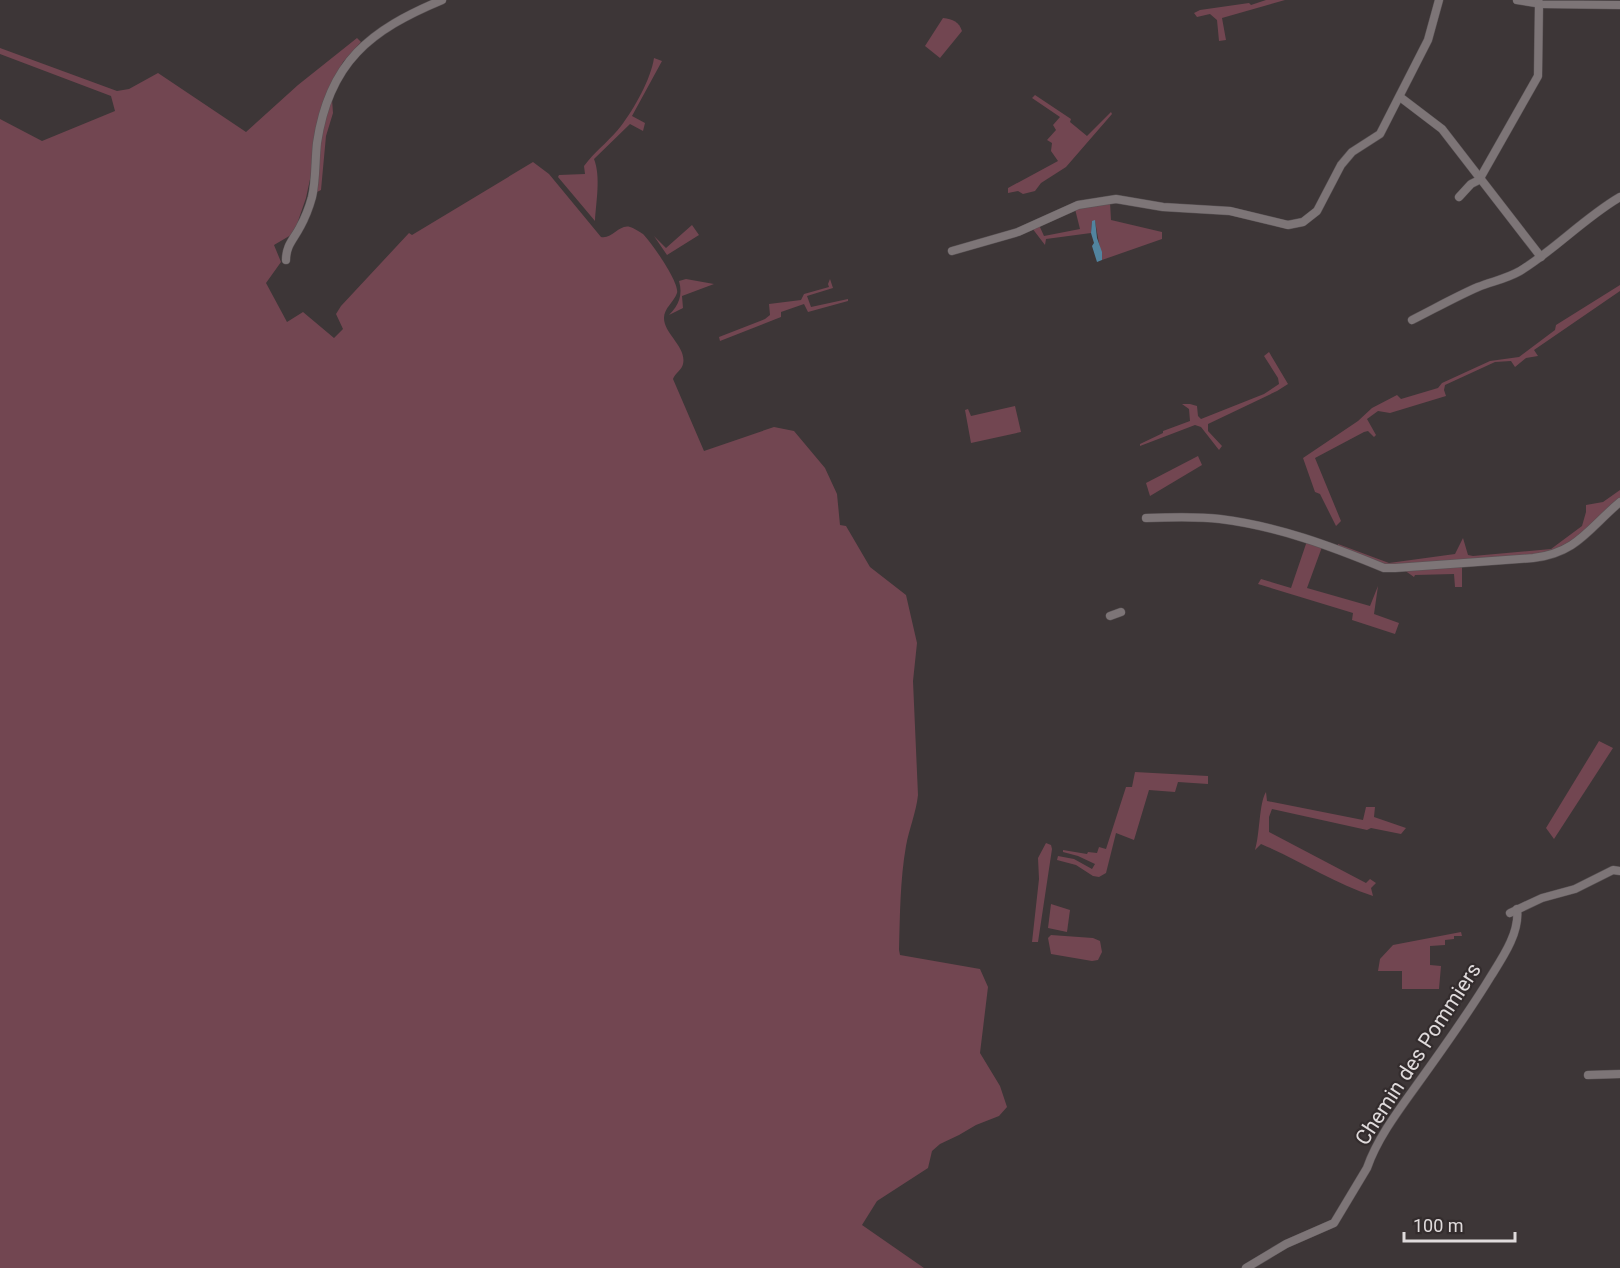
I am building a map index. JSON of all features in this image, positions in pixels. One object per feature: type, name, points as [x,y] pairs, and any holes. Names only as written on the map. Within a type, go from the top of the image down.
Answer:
[{"type":"street","points":[[286,260],[286,250],[300,227],[312,196],[320,126],[333,87],[343,68],[373,36],[407,16],[442,0]]},
{"type":"street","points":[[952,251],[1018,232],[1078,205],[1116,199],[1163,207],[1230,211],[1286,225],[1298,224],[1308,219],[1317,211],[1337,171],[1352,152],[1380,134],[1428,40],[1439,0]]},
{"type":"street","points":[[1517,0],[1539,4],[1620,5]]},
{"type":"street","points":[[1459,197],[1471,184],[1479,180],[1538,76],[1539,4]]},
{"type":"street","points":[[1400,97],[1442,129],[1479,180],[1541,257]]},
{"type":"street","points":[[1412,320],[1480,286],[1503,280],[1541,257],[1586,219],[1620,197]]},
{"type":"street","points":[[1146,518],[1189,517],[1244,523],[1299,536],[1384,568],[1395,568],[1554,555],[1568,549],[1620,502]]},
{"type":"street","points":[[1110,616],[1121,612],[1116,609],[1115,605]]},
{"type":"street","name":"Chemin des Pommiers","points":[[1246,1268],[1286,1244],[1334,1223],[1400,1109],[1476,1002],[1506,952],[1518,914],[1514,911],[1542,898],[1575,889],[1613,870],[1620,871]]},
{"type":"street","points":[[1587,1075],[1620,1074]]},
{"type":"shaded area","points":[[1266,0],[1285,0],[1222,18],[1226,40],[1219,41],[1217,20],[1210,14],[1197,17],[1194,13],[1200,10],[1249,3],[1251,5]]},
{"type":"shaded area","points":[[943,18],[955,22],[962,31],[940,58],[925,46]]},
{"type":"shaded area","points":[[357,38],[361,42],[343,62],[330,86],[306,198],[297,224],[291,235],[274,245],[281,262],[266,283],[287,322],[303,312],[334,338],[343,329],[336,314],[341,306],[409,233],[412,235],[533,162],[549,174],[601,237],[609,236],[626,227],[635,229],[647,238],[670,272],[677,293],[664,318],[683,358],[682,366],[673,379],[704,451],[774,427],[794,431],[825,468],[837,494],[840,525],[846,526],[870,567],[906,595],[917,643],[913,681],[918,795],[904,859],[899,950],[900,955],[980,969],[988,987],[980,1053],[1000,1086],[1007,1107],[999,1116],[940,1144],[932,1151],[928,1168],[877,1201],[862,1225],[924,1268],[0,1268],[0,119],[42,141],[115,111],[111,96],[0,54],[0,48],[117,91],[129,89],[158,73],[246,132],[298,85]]},
{"type":"shaded area","points":[[654,58],[662,61],[632,116],[645,123],[643,131],[630,124],[594,159],[598,182],[595,221],[558,177],[559,175],[585,174],[584,166],[617,131],[636,103],[646,84]]},
{"type":"shaded area","points":[[1035,95],[1071,119],[1070,122],[1087,136],[1111,112],[1112,114],[1066,167],[1041,183],[1035,191],[1023,194],[1018,191],[1008,193],[1008,188],[1058,161],[1051,151],[1052,143],[1047,140],[1056,130],[1053,125],[1060,117],[1032,98]]},
{"type":"shaded area","points":[[332,99],[333,113],[326,136],[321,190],[315,193],[322,133]]},
{"type":"shaded area","points":[[1110,202],[1111,220],[1162,232],[1162,239],[1102,260],[1095,221],[1092,221],[1091,233],[1046,239],[1045,245],[1032,228],[1039,225],[1044,236],[1080,229],[1075,209]]},
{"type":"shaded area","points":[[692,225],[699,235],[667,255],[654,236],[666,248]]},
{"type":"shaded area","points":[[686,279],[714,284],[682,296],[683,308],[669,315],[679,300],[681,291],[679,281]]},
{"type":"shaded area","points":[[830,279],[833,288],[807,296],[811,307],[848,299],[848,301],[808,312],[804,304],[781,312],[781,317],[720,341],[719,337],[765,319],[770,315],[769,304],[801,300],[804,294],[829,287]]},
{"type":"shaded area","points":[[1620,285],[1620,291],[1534,350],[1538,356],[1526,358],[1515,367],[1511,361],[1495,362],[1445,385],[1446,396],[1390,413],[1378,411],[1367,419],[1376,435],[1374,437],[1368,431],[1364,432],[1315,458],[1341,521],[1336,526],[1320,494],[1315,492],[1303,458],[1358,421],[1372,408],[1397,395],[1401,399],[1438,388],[1442,383],[1490,361],[1519,357],[1555,330],[1556,325]]},
{"type":"shaded area","points":[[1269,352],[1288,384],[1208,424],[1208,431],[1222,446],[1219,450],[1201,427],[1195,425],[1140,446],[1163,431],[1190,421],[1189,409],[1182,404],[1197,406],[1198,416],[1201,419],[1264,394],[1279,384],[1278,378],[1264,356]]},
{"type":"shaded area","points":[[1015,406],[1021,432],[971,443],[965,410],[968,409],[971,416]]},
{"type":"shaded area","points":[[1198,456],[1202,465],[1150,496],[1146,483]]},
{"type":"shaded area","points":[[1620,490],[1620,499],[1577,538],[1546,554],[1385,566],[1338,547],[1338,544],[1389,563],[1455,554],[1463,538],[1468,555],[1473,556],[1551,549],[1582,526],[1586,505],[1603,502]]},
{"type":"shaded area","points":[[1307,541],[1322,547],[1307,588],[1370,606],[1378,586],[1374,614],[1399,623],[1395,634],[1352,620],[1353,613],[1258,584],[1261,579],[1291,588]]},
{"type":"shaded area","points":[[1462,566],[1462,587],[1455,587],[1454,574],[1415,575],[1414,577],[1404,570]]},
{"type":"shaded area","points":[[1599,741],[1613,748],[1554,839],[1546,828]]},
{"type":"shaded area","points":[[1135,772],[1208,776],[1208,784],[1178,782],[1175,792],[1149,790],[1134,840],[1116,833],[1106,873],[1099,877],[1093,876],[1076,865],[1057,860],[1058,856],[1074,859],[1092,869],[1095,864],[1063,852],[1063,850],[1087,854],[1088,852],[1097,853],[1099,847],[1106,849],[1126,787],[1132,787]]},
{"type":"shaded area","points":[[1266,792],[1267,801],[1363,820],[1366,807],[1375,807],[1374,817],[1406,828],[1401,834],[1371,828],[1367,830],[1272,809],[1269,817],[1269,832],[1366,883],[1370,879],[1376,883],[1371,888],[1373,896],[1344,885],[1261,844],[1255,850],[1262,803]]},
{"type":"shaded area","points":[[1046,843],[1051,845],[1052,849],[1038,942],[1032,942],[1039,879],[1038,858]]},
{"type":"shaded area","points":[[1051,904],[1070,910],[1067,932],[1048,928]]},
{"type":"shaded area","points":[[1461,932],[1462,936],[1454,936],[1454,939],[1445,940],[1445,945],[1430,946],[1430,965],[1441,966],[1439,989],[1402,989],[1402,971],[1378,971],[1380,959],[1393,945]]},
{"type":"shaded area","points":[[1051,935],[1093,938],[1100,941],[1102,952],[1098,960],[1092,961],[1051,954],[1048,938]]},
{"type":"water","points":[[1095,220],[1097,238],[1102,252],[1102,260],[1097,262],[1091,233],[1092,221]]}]
